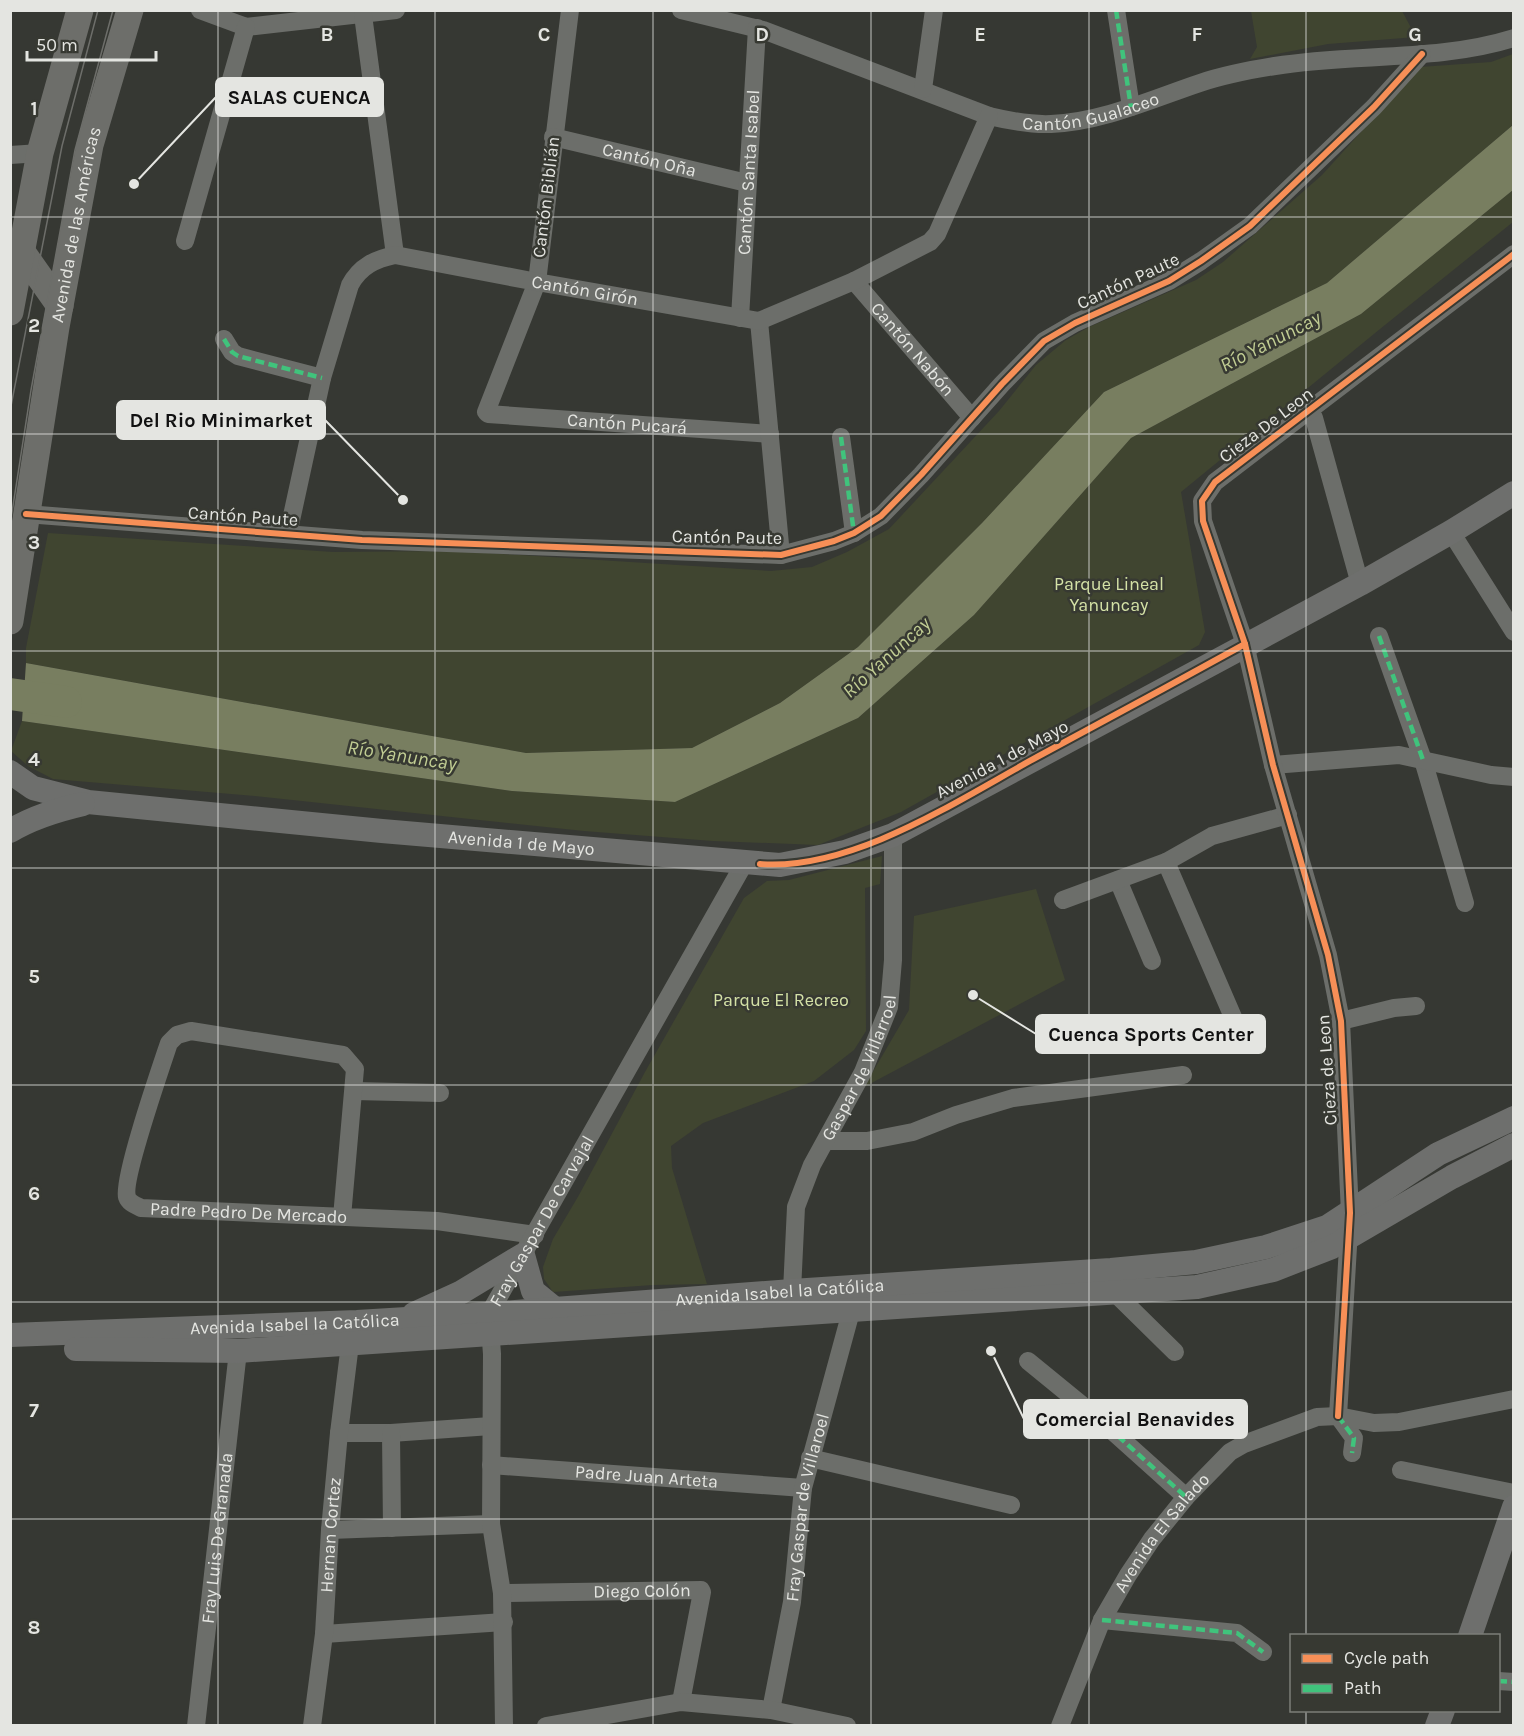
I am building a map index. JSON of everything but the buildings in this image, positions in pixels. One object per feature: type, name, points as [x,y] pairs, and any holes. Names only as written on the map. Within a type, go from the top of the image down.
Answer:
[{"type":"main road","points":[[10,312],[40,153],[80,10]]},
{"type":"main road","name":"Avenida de las Américas","points":[[10,621],[60,306],[90,145],[130,10]]},
{"type":"main road","points":[[22,252],[60,306]]},
{"type":"main road","name":"Avenida 1 de Mayo","points":[[10,772],[33,788],[88,802],[465,839],[780,865],[806,861],[845,852],[893,835],[1360,584],[1514,493]]},
{"type":"main road","name":"Avenida 1 de Mayo","points":[[10,831],[24,822],[88,802]]},
{"type":"main road","name":"Avenida Isabel la Católica","points":[[10,1348],[238,1351],[350,1344],[490,1324],[555,1309],[1196,1262],[1266,1247],[1326,1227],[1438,1154],[1514,1118]]},
{"type":"main road","name":"Avenida Isabel la Católica","points":[[10,1335],[401,1319],[490,1324],[852,1308],[1197,1287],[1273,1270],[1348,1239],[1452,1177],[1514,1145]]},
{"type":"main road","points":[[401,1319],[460,1293],[529,1245],[533,1291],[555,1309]]},
{"type":"main road","points":[[1470,1634],[1514,1507]]},
{"type":"street","points":[[200,10],[246,27],[396,10]]},
{"type":"street","name":"Cantón Biblián","points":[[486,412],[537,282],[570,10]]},
{"type":"street","name":"Cantón Gualaceo","points":[[681,10],[757,28],[923,89],[989,116],[1016,123],[1054,124],[1080,121],[1215,79],[1253,70],[1324,60],[1422,54],[1485,47],[1514,38]]},
{"type":"street","points":[[923,89],[934,10]]},
{"type":"street","points":[[1116,10],[1131,107]]},
{"type":"street","points":[[363,15],[396,255]]},
{"type":"street","points":[[185,241],[246,27]]},
{"type":"street","name":"Cantón Santa Isabel","points":[[740,318],[757,28]]},
{"type":"street","name":"Cantón Paute","points":[[26,514],[362,540],[781,555],[823,546],[854,533],[881,516],[1009,376],[1050,336],[1168,281],[1250,226],[1374,107],[1422,54]]},
{"type":"street","points":[[781,555],[759,321],[854,281],[934,239],[989,116]]},
{"type":"street","name":"Cantón Oña","points":[[553,137],[747,183]]},
{"type":"street","points":[[10,155],[40,153]]},
{"type":"street","name":"Cieza De Leon","points":[[1274,765],[1245,644],[1203,520],[1202,501],[1215,482],[1514,254]]},
{"type":"street","name":"Cantón Girón","points":[[288,534],[322,378],[354,277],[368,264],[379,259],[396,255],[759,321]]},
{"type":"street","name":"Cantón Nabón","points":[[854,281],[972,418]]},
{"type":"street","points":[[224,339],[232,352],[238,356],[322,378]]},
{"type":"street","name":"Cantón Pucará","points":[[486,412],[770,434]]},
{"type":"street","points":[[1314,418],[1360,584]]},
{"type":"street","points":[[841,437],[854,533]]},
{"type":"street","points":[[1451,532],[1514,632]]},
{"type":"street","points":[[1379,636],[1424,760],[1465,903]]},
{"type":"street","points":[[1274,765],[1388,755],[1409,756],[1491,775],[1514,777]]},
{"type":"street","name":"Cieza de Leon","points":[[1274,765],[1328,955],[1341,1022],[1350,1213],[1338,1416]]},
{"type":"street","points":[[1063,900],[1166,862],[1212,836],[1288,815]]},
{"type":"street","name":"Gaspar de Villarroel","points":[[792,1291],[796,1207],[812,1165],[863,1072],[889,1007],[893,960],[893,835]]},
{"type":"street","name":"Fray Gaspar De Carvajal","points":[[490,1324],[529,1245],[745,862]]},
{"type":"street","points":[[1166,862],[1236,1024]]},
{"type":"street","points":[[1118,880],[1152,961]]},
{"type":"street","points":[[1341,1022],[1394,1008],[1416,1006]]},
{"type":"street","name":"Padre Pedro De Mercado","points":[[354,1091],[355,1069],[343,1055],[191,1031],[177,1035],[169,1043],[129,1170],[126,1196],[131,1203],[141,1208],[437,1221],[529,1245]]},
{"type":"street","points":[[826,1141],[867,1141],[913,1132],[956,1115],[1013,1098],[1183,1075]]},
{"type":"street","points":[[342,1217],[354,1091],[440,1093]]},
{"type":"street","points":[[1114,1292],[1175,1352]]},
{"type":"street","name":"Fray Gaspar de Villaroel","points":[[771,1710],[792,1602],[803,1488],[852,1308]]},
{"type":"street","points":[[490,1324],[491,1524],[502,1593],[504,1622],[504,1725]]},
{"type":"street","name":"Hernan Cortez","points":[[312,1725],[324,1634],[330,1530],[350,1344]]},
{"type":"street","name":"Fray Luis De Granada","points":[[196,1725],[238,1351]]},
{"type":"street","points":[[1028,1361],[1099,1419],[1186,1497]]},
{"type":"street","name":"Avenida El Salado","points":[[1060,1725],[1102,1620],[1128,1575],[1152,1539],[1186,1497],[1230,1452],[1244,1444],[1309,1419],[1338,1416],[1374,1423],[1399,1422],[1514,1399]]},
{"type":"street","points":[[1037,1408],[1077,1429],[1099,1419]]},
{"type":"street","points":[[1338,1416],[1353,1438],[1352,1453]]},
{"type":"street","points":[[339,1433],[391,1433],[491,1426]]},
{"type":"street","points":[[391,1433],[392,1528]]},
{"type":"street","points":[[810,1458],[1011,1505]]},
{"type":"street","name":"Padre Juan Arteta","points":[[491,1465],[803,1488]]},
{"type":"street","points":[[1401,1470],[1514,1493]]},
{"type":"street","points":[[330,1530],[491,1524]]},
{"type":"street","name":"Diego Colón","points":[[502,1593],[701,1590],[681,1702]]},
{"type":"street","points":[[1102,1620],[1237,1633],[1263,1652]]},
{"type":"street","points":[[324,1634],[504,1622]]},
{"type":"street","points":[[546,1725],[681,1702],[771,1710],[847,1725]]},
{"type":"green space","points":[[1251,11],[1402,11],[1416,37],[1328,44],[1250,59],[1257,47]]},
{"type":"green space","points":[[1513,54],[1513,125],[1327,283],[1104,392],[982,523],[858,647],[780,703],[692,748],[526,753],[26,663],[26,648],[48,533],[333,552],[457,551],[771,571],[812,567],[847,552],[889,529],[999,411],[1036,365],[1066,340],[1089,327],[1196,280],[1223,262],[1322,175],[1420,67],[1491,62]]},
{"type":"green space","name":"Parque Lineal Yanuncay","points":[[1513,190],[1513,222],[1181,492],[1205,632],[1199,645],[901,812],[818,845],[713,841],[584,831],[255,796],[53,779],[28,766],[11,751],[22,721],[512,791],[675,802],[858,718],[974,615],[1131,438],[1361,314]]},
{"type":"green space","name":"Parque El Recreo","points":[[882,856],[880,884],[865,888],[866,1031],[854,1050],[814,1081],[703,1123],[671,1146],[672,1168],[707,1284],[653,1285],[553,1292],[544,1279],[543,1267],[553,1239],[744,898],[767,881],[789,880]]},
{"type":"green space","points":[[1036,889],[1065,980],[864,1087],[909,1010],[914,916]]},
{"type":"water","points":[[1513,125],[1513,190],[1361,314],[1131,438],[974,615],[858,718],[675,802],[512,791],[22,721],[26,663],[526,753],[692,748],[780,703],[858,647],[982,523],[1104,392],[1327,283]]},
{"type":"waterway","name":"Río Yanuncay","points":[[10,694],[66,702]]},
{"type":"tram line","points":[[10,411],[62,146],[98,10]]},
{"type":"tram line","points":[[10,525],[31,390],[75,150],[113,10]]},
{"type":"marked path","points":[[1116,10],[1131,107]]},
{"type":"marked path","points":[[224,339],[232,352],[238,356],[322,378]]},
{"type":"marked path","points":[[841,437],[854,533]]},
{"type":"marked path","points":[[1379,636],[1423,760]]},
{"type":"marked path","points":[[1037,1408],[1077,1429],[1099,1419],[1186,1497]]},
{"type":"marked path","points":[[1338,1416],[1354,1438],[1352,1453]]},
{"type":"marked path","points":[[1102,1620],[1237,1633],[1263,1652]]},
{"type":"marked path","points":[[1500,1681],[1514,1682]]},
{"type":"cycle path","points":[[26,514],[362,540],[781,555],[834,541],[854,533],[881,516],[1044,341],[1075,323],[1169,281],[1250,226],[1374,107],[1422,54]]},
{"type":"cycle path","points":[[1338,1416],[1350,1213],[1341,1021],[1328,955],[1273,765],[1245,644],[1203,521],[1202,501],[1215,482],[1514,254]]},
{"type":"cycle path","points":[[760,864],[795,863],[831,856],[868,845],[904,829],[1245,644]]},
{"type":"place","name":"SALAS CUENCA","points":[[134,184]]},
{"type":"place","name":"Del Rio Minimarket","points":[[403,500]]},
{"type":"place","name":"Cuenca Sports Center","points":[[973,995]]},
{"type":"place","name":"Comercial Benavides","points":[[991,1351]]}]
